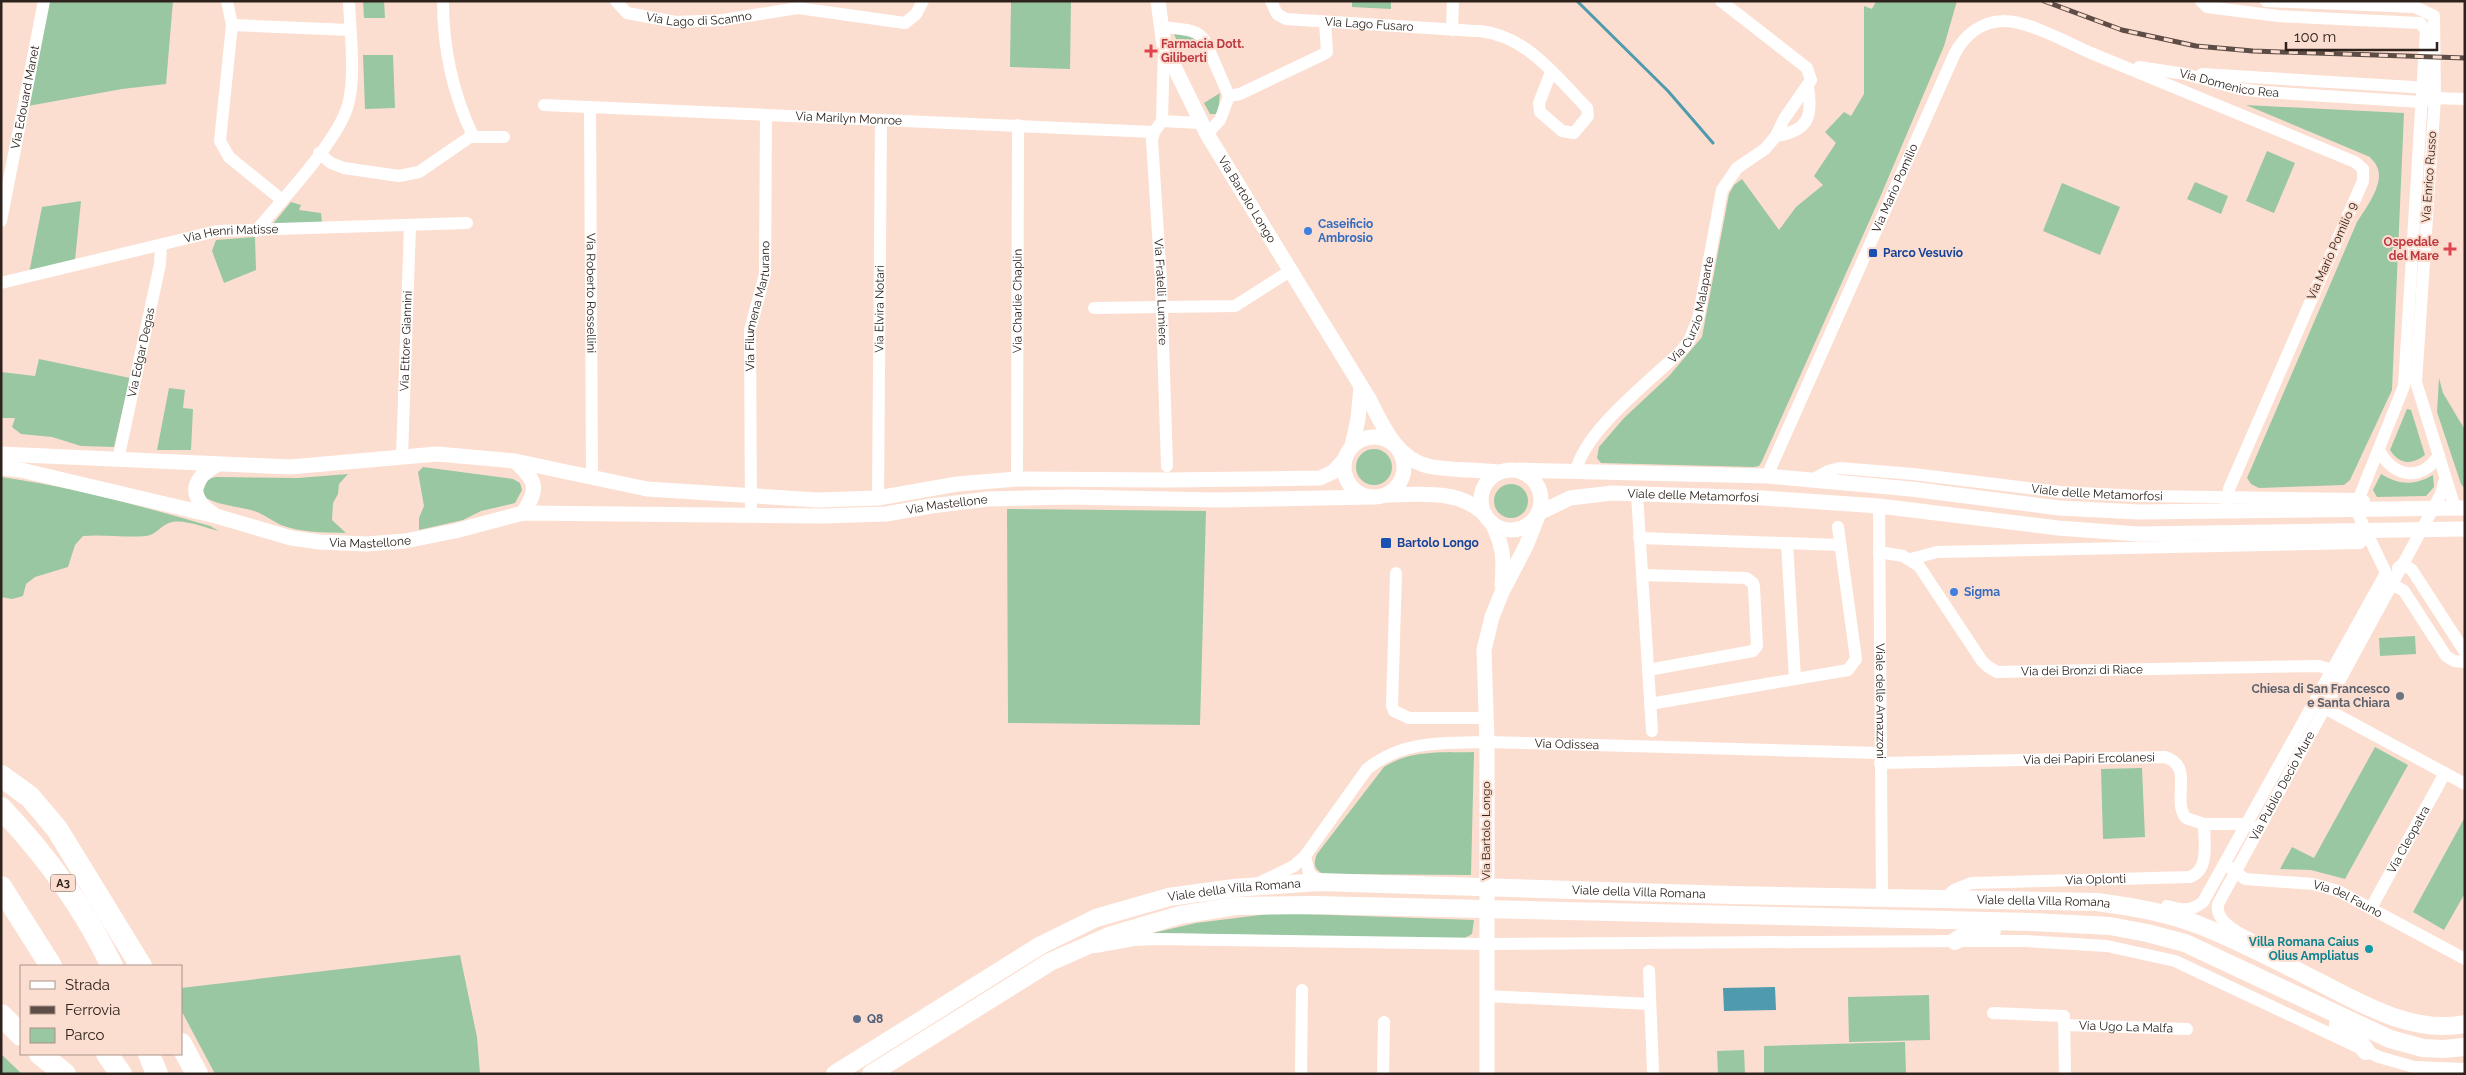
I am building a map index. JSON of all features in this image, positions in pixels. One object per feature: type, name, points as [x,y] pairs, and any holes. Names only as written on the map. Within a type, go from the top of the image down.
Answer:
[{"type":"highway","points":[[1,776],[30,798],[57,829],[140,965]]},
{"type":"highway","name":"A3","points":[[1,808],[43,856],[78,903],[111,965]]},
{"type":"highway","points":[[1,887],[50,965]]},
{"type":"highway","points":[[1,1015],[20,1034]]},
{"type":"highway","points":[[182,1046],[197,1074]]},
{"type":"highway","points":[[182,1050],[192,1074]]},
{"type":"highway","points":[[41,1055],[65,1074]]},
{"type":"highway","points":[[108,1055],[121,1074]]},
{"type":"highway","points":[[149,1055],[158,1074]]},
{"type":"main road","name":"Viale della Villa Romana","points":[[835,1074],[1041,944],[1096,918],[1169,897],[1247,887],[1319,882],[1731,896],[1945,898],[2097,902],[2160,912],[2193,923],[2278,962],[2385,1015],[2419,1024],[2465,1024]]},
{"type":"main road","name":"Viale della Villa Romana","points":[[871,1074],[970,1011],[1070,952],[1145,924],[1180,915],[1236,906],[1314,905],[2031,922],[2110,926],[2185,943],[2372,1032],[2406,1044],[2442,1049],[2465,1047]]},
{"type":"main road","points":[[1955,941],[1973,931],[2012,932],[2031,922]]},
{"type":"main road","points":[[2306,999],[2310,1009],[2316,1014],[2353,1033],[2366,1051]]},
{"type":"street","name":"Via Edouard Manet","points":[[1,221],[44,1]]},
{"type":"street","points":[[227,1],[232,25],[220,142],[229,157],[282,200]]},
{"type":"street","points":[[256,231],[338,127],[348,105],[351,86],[349,1]]},
{"type":"street","points":[[443,1],[446,53],[462,111],[473,136]]},
{"type":"street","name":"Via Lago di Scanno","points":[[616,1],[627,13],[676,22],[724,20],[798,8],[905,23],[916,14],[923,1]]},
{"type":"street","name":"Via Bartolo Longo","points":[[1158,1],[1164,46],[1204,128],[1369,399],[1387,434],[1397,447],[1412,460],[1429,466],[1498,472]]},
{"type":"street","name":"Via Lago Fusaro","points":[[1271,1],[1277,14],[1286,19],[1501,34],[1519,42],[1551,72],[1589,111],[1588,116],[1574,133],[1562,131],[1540,112],[1539,103],[1551,72]]},
{"type":"street","points":[[1452,1],[1452,30]]},
{"type":"street","points":[[1721,1],[1808,68],[1811,77],[1808,87],[1784,119],[1776,136]]},
{"type":"street","name":"Via Enrico Russo","points":[[2201,1],[2206,7],[2278,16],[2420,23],[2426,30],[2430,92]]},
{"type":"street","name":"Via Enrico Russo","points":[[2266,1],[2415,7],[2434,16],[2416,382],[2445,479],[2460,508]]},
{"type":"street","name":"Via Mario Pomilio","points":[[1767,476],[1954,53],[1963,39],[1985,25],[2004,20],[2013,21],[2200,98]]},
{"type":"street","points":[[1229,96],[1240,94],[1327,52],[1325,22]]},
{"type":"street","points":[[232,25],[350,30]]},
{"type":"street","points":[[1161,27],[1195,32],[1202,35],[1229,96],[1227,106],[1220,120],[1204,128],[1162,121]]},
{"type":"street","points":[[1154,132],[1162,121],[1164,46]]},
{"type":"street","name":"Via Mario Pomilio","points":[[2103,57],[2129,65],[2185,74]]},
{"type":"street","points":[[2185,74],[2189,87],[2200,98]]},
{"type":"street","name":"Via Domenico Rea","points":[[2185,74],[2240,89],[2256,91],[2421,102],[2430,92]]},
{"type":"street","name":"Via Domenico Rea","points":[[2185,74],[2430,92],[2465,99]]},
{"type":"street","points":[[1776,136],[1797,130],[1809,116],[1811,109],[1808,87]]},
{"type":"street","name":"Via Mario Pomilio 9","points":[[2200,98],[2355,162],[2363,169],[2364,175],[2226,503]]},
{"type":"street","name":"Via Enrico Russo","points":[[2356,503],[2404,386],[2421,102]]},
{"type":"street","name":"Via Marilyn Monroe","points":[[544,105],[1154,132]]},
{"type":"street","name":"Via Roberto Rossellini","points":[[590,107],[592,478]]},
{"type":"street","name":"Via Filumena Marturano","points":[[751,514],[750,330],[765,274],[766,115]]},
{"type":"street","name":"Via Elvira Notari","points":[[878,498],[881,120]]},
{"type":"street","name":"Via Charlie Chaplin","points":[[1017,479],[1018,125]]},
{"type":"street","name":"Via Fratelli Lumiere","points":[[1154,132],[1152,140],[1162,308],[1167,466]]},
{"type":"street","points":[[319,153],[331,163],[344,168],[399,176],[419,172],[461,141],[473,136],[504,137]]},
{"type":"street","name":"Via Curzio Malaparte","points":[[1576,471],[1586,448],[1604,425],[1689,341],[1698,319],[1722,190],[1737,168],[1764,149],[1776,136]]},
{"type":"street","name":"Via Henri Matisse","points":[[1,283],[217,232],[467,224]]},
{"type":"street","name":"Via Ettore Giannini","points":[[402,457],[410,225]]},
{"type":"street","name":"Via Edgar Degas","points":[[118,460],[160,264],[161,245]]},
{"type":"street","points":[[1094,308],[1235,306],[1290,271]]},
{"type":"street","points":[[1352,446],[1366,437],[1375,436],[1391,441],[1402,454],[1404,470],[1398,486],[1378,496],[1361,494],[1350,484],[1344,471],[1344,460],[1352,446],[1358,419],[1360,387]]},
{"type":"street","points":[[2379,450],[2385,461],[2395,470],[2407,474],[2421,471],[2439,454]]},
{"type":"street","name":"Via Mastellone","points":[[1,454],[22,463],[291,538],[320,542],[366,544],[405,541],[455,532],[523,513],[886,514],[988,499],[1052,497],[1216,500],[1378,496]]},
{"type":"street","name":"Via Mastellone","points":[[1,468],[22,463],[118,460],[290,467],[437,454],[515,461],[647,489],[818,500],[878,498],[957,484],[1017,479],[1320,478],[1333,472],[1344,460]]},
{"type":"street","points":[[515,461],[531,476],[535,486],[534,497],[523,513]]},
{"type":"street","name":"Via Mastellone","points":[[216,465],[201,475],[195,491],[197,499],[203,507],[216,516]]},
{"type":"street","name":"Viale delle Metamorfosi","points":[[1812,480],[1828,471],[1840,468],[1912,474],[2060,492],[2226,503],[2356,503],[2383,508],[2460,508]]},
{"type":"street","points":[[1518,470],[1527,473],[1537,483],[1542,501],[1539,513],[1534,521],[1522,529],[1505,530],[1488,519],[1481,500],[1483,488],[1490,478],[1498,472],[1518,470]]},
{"type":"street","name":"Viale delle Metamorfosi","points":[[1518,470],[1767,476],[1878,486],[2059,508],[2139,512],[2226,503]]},
{"type":"street","points":[[1763,498],[1767,476]]},
{"type":"street","points":[[2432,508],[2441,494],[2445,479]]},
{"type":"street","points":[[1878,486],[1879,506]]},
{"type":"street","name":"Viale delle Metamorfosi","points":[[1539,513],[1559,502],[1581,496],[1612,493],[1763,498],[1879,506],[2058,528],[2138,534],[2330,530],[2368,532],[2465,529]]},
{"type":"street","points":[[1637,494],[1652,731]]},
{"type":"street","name":"Via Bartolo Longo","points":[[1378,496],[1437,495],[1462,499],[1476,506],[1488,519],[1501,541],[1504,556],[1502,592]]},
{"type":"street","name":"Via Publio Decio Mure","points":[[2356,503],[2383,564],[2388,581]]},
{"type":"street","name":"Viale delle Amazzoni","points":[[1879,506],[1882,897]]},
{"type":"street","name":"Via Publio Decio Mure","points":[[2125,906],[2146,901],[2186,911],[2194,909],[2203,902],[2226,864],[2253,826],[2388,581],[2403,564],[2432,508]]},
{"type":"street","name":"Via Bartolo Longo","points":[[1487,1074],[1487,742],[1484,650],[1486,634],[1502,592],[1526,546],[1539,513]]},
{"type":"street","points":[[1650,704],[1848,670],[1855,663],[1856,659],[1838,527]]},
{"type":"street","name":"Viale delle Metamorfosi","points":[[1911,559],[1936,552],[2360,543],[2368,532]]},
{"type":"street","points":[[1639,538],[1840,544]]},
{"type":"street","points":[[1787,543],[1795,679]]},
{"type":"street","points":[[1879,552],[1891,553],[1911,559]]},
{"type":"street","name":"Via dei Bronzi di Riace","points":[[1911,559],[1926,574],[1982,661],[1997,672],[2320,666],[2338,672]]},
{"type":"street","points":[[2383,564],[2395,569],[2403,564],[2412,570],[2465,652]]},
{"type":"street","points":[[1396,573],[1392,706],[1394,711],[1403,717],[1409,718],[1486,718]]},
{"type":"street","points":[[1642,575],[1746,578],[1750,580],[1754,588],[1757,646],[1753,651],[1648,670]]},
{"type":"street","points":[[2388,581],[2404,591],[2446,656],[2454,661],[2465,662]]},
{"type":"street","points":[[2319,705],[2465,784]]},
{"type":"street","name":"Via Odissea","points":[[1247,887],[1278,876],[1305,856],[1367,769],[1378,760],[1397,750],[1427,744],[1487,742],[1880,758]]},
{"type":"street","name":"Via dei Papiri Ercolanesi","points":[[1880,758],[2165,757],[2176,762],[2181,771],[2183,815],[2189,820],[2204,824],[2253,826]]},
{"type":"street","name":"Via Cleopatra","points":[[2371,908],[2445,773]]},
{"type":"street","name":"Via Oplonti","points":[[1945,898],[1964,884],[1973,883],[2190,878],[2197,874],[2204,862],[2204,824]]},
{"type":"street","name":"Via Publio Decio Mure","points":[[2253,826],[2235,873],[2218,904],[2219,916],[2224,923],[2269,950],[2278,962]]},
{"type":"street","points":[[1305,856],[1309,873],[1319,882]]},
{"type":"street","name":"Via del Fauno","points":[[2226,864],[2245,880],[2326,886],[2465,959]]},
{"type":"street","name":"Viale della Villa Romana","points":[[1070,952],[1134,940],[1486,944],[1955,941],[2107,946],[2166,959],[2219,980],[2388,1060],[2414,1067],[2465,1068]]},
{"type":"street","points":[[1649,971],[1653,1071]]},
{"type":"street","points":[[1294,1074],[1299,995],[1301,1074]]},
{"type":"street","points":[[1486,996],[1650,1004]]},
{"type":"street","name":"Via Ugo La Malfa","points":[[1993,1014],[2064,1016],[2065,1074]]},
{"type":"street","points":[[1383,1074],[1384,1022]]},
{"type":"street","name":"Via Ugo La Malfa","points":[[2065,1025],[2187,1029]]},
{"type":"green space","points":[[47,1],[173,1],[166,84],[122,89],[28,106]]},
{"type":"green space","points":[[363,1],[384,1],[385,18],[364,18]]},
{"type":"green space","points":[[1011,1],[1071,1],[1070,69],[1010,67]]},
{"type":"green space","points":[[1352,1],[1391,1],[1391,9],[1352,7]]},
{"type":"green space","points":[[1876,1],[1957,1],[1944,46],[1881,195],[1762,461],[1759,466],[1754,467],[1601,463],[1597,458],[1599,447],[1624,418],[1669,376],[1702,337],[1729,194],[1734,185],[1742,179],[1779,230],[1796,207],[1823,185],[1814,176],[1836,143],[1825,132],[1844,112],[1851,116],[1864,94],[1864,6],[1872,9]]},
{"type":"green space","points":[[1174,34],[1195,37],[1200,45],[1180,48]]},
{"type":"green space","points":[[363,55],[393,55],[395,108],[365,109]]},
{"type":"green space","points":[[1220,93],[1218,114],[1210,114],[1204,103]]},
{"type":"green space","points":[[2246,105],[2404,113],[2392,390],[2350,480],[2344,485],[2259,488],[2251,484],[2247,478],[2357,222],[2377,188],[2379,173],[2376,164],[2370,157]]},
{"type":"green space","points":[[2267,151],[2295,163],[2274,213],[2246,201]]},
{"type":"green space","points":[[2195,182],[2228,196],[2221,214],[2187,199]]},
{"type":"green space","points":[[2062,183],[2120,207],[2100,255],[2043,231]]},
{"type":"green space","points":[[81,201],[75,260],[29,273],[42,207]]},
{"type":"green space","points":[[291,202],[301,205],[299,210],[321,213],[322,223],[272,225]]},
{"type":"green space","points":[[255,237],[256,270],[224,283],[212,251],[216,240]]},
{"type":"green space","points":[[39,359],[130,378],[114,447],[81,446],[52,437],[21,434],[12,427],[15,418],[1,418],[1,372],[35,376]]},
{"type":"green space","points":[[2439,378],[2443,393],[2465,430],[2465,489],[2461,484],[2437,412]]},
{"type":"green space","points":[[169,388],[185,390],[183,408],[193,409],[191,450],[157,450]]},
{"type":"green space","points":[[2407,409],[2411,410],[2425,455],[2420,459],[2410,462],[2401,461],[2390,450]]},
{"type":"green space","points":[[1374,449],[1381,450],[1387,454],[1391,460],[1391,474],[1387,480],[1381,484],[1374,485],[1367,484],[1361,480],[1357,474],[1356,467],[1357,460],[1361,454],[1367,450]]},
{"type":"green space","points":[[423,467],[513,479],[520,483],[522,490],[515,503],[481,511],[463,520],[419,530],[419,518],[424,506],[418,472]]},
{"type":"green space","points":[[348,474],[339,484],[338,494],[333,503],[332,520],[346,533],[313,532],[289,528],[254,511],[212,501],[206,498],[203,491],[208,479],[216,477],[298,478]]},
{"type":"green space","points":[[2381,474],[2407,483],[2426,479],[2433,475],[2434,487],[2426,496],[2377,497],[2373,490]]},
{"type":"green space","points":[[1,477],[107,498],[210,526],[219,531],[175,522],[166,524],[153,534],[146,536],[83,536],[75,545],[68,567],[35,577],[26,584],[23,596],[12,599],[1,597]]},
{"type":"green space","points":[[1511,484],[1518,485],[1523,489],[1527,494],[1527,508],[1523,513],[1518,517],[1511,518],[1504,517],[1499,513],[1495,508],[1494,501],[1495,494],[1499,489],[1504,485]]},
{"type":"green space","points":[[1007,509],[1206,511],[1200,725],[1008,723]]},
{"type":"green space","points":[[2415,636],[2416,654],[2380,656],[2379,638]]},
{"type":"green space","points":[[2375,747],[2408,765],[2345,879],[2311,870],[2280,869],[2292,847],[2314,858]]},
{"type":"green space","points":[[1474,752],[1471,875],[1323,874],[1316,868],[1317,854],[1384,767],[1406,757],[1428,753]]},
{"type":"green space","points":[[2142,768],[2145,837],[2103,839],[2101,769]]},
{"type":"green space","points":[[2465,817],[2465,893],[2444,930],[2413,912]]},
{"type":"green space","points":[[1275,913],[1474,920],[1472,934],[1463,939],[1153,933],[1196,923]]},
{"type":"green space","points":[[460,955],[477,1037],[480,1074],[215,1074],[182,1012],[182,988]]},
{"type":"green space","points":[[1929,995],[1930,1040],[1849,1042],[1848,997]]},
{"type":"green space","points":[[1905,1042],[1906,1074],[1764,1074],[1764,1046]]},
{"type":"green space","points":[[1744,1050],[1745,1074],[1718,1074],[1717,1051]]},
{"type":"green space","points":[[1,1054],[22,1074],[1,1074]]},
{"type":"water","points":[[1775,987],[1776,1010],[1724,1011],[1723,988]]},
{"type":"waterway","points":[[1577,1],[1668,91],[1713,143]]},
{"type":"railway","points":[[2044,1],[2122,30],[2196,46],[2253,51],[2465,58]]},
{"type":"place","name":"Farmacia Dott. Giliberti","points":[[1151,51]]},
{"type":"place","name":"Caseificio Ambrosio","points":[[1308,231]]},
{"type":"place","name":"Ospedale del Mare","points":[[2450,249]]},
{"type":"place","name":"Parco Vesuvio","points":[[1873,253]]},
{"type":"place","name":"Bartolo Longo","points":[[1386,543]]},
{"type":"place","name":"Sigma","points":[[1954,592]]},
{"type":"place","name":"Chiesa di San Francesco e Santa Chiara","points":[[2400,696]]},
{"type":"place","name":"Villa Romana Caius Olius Ampliatus","points":[[2369,949]]},
{"type":"place","name":"Q8","points":[[857,1019]]}]
